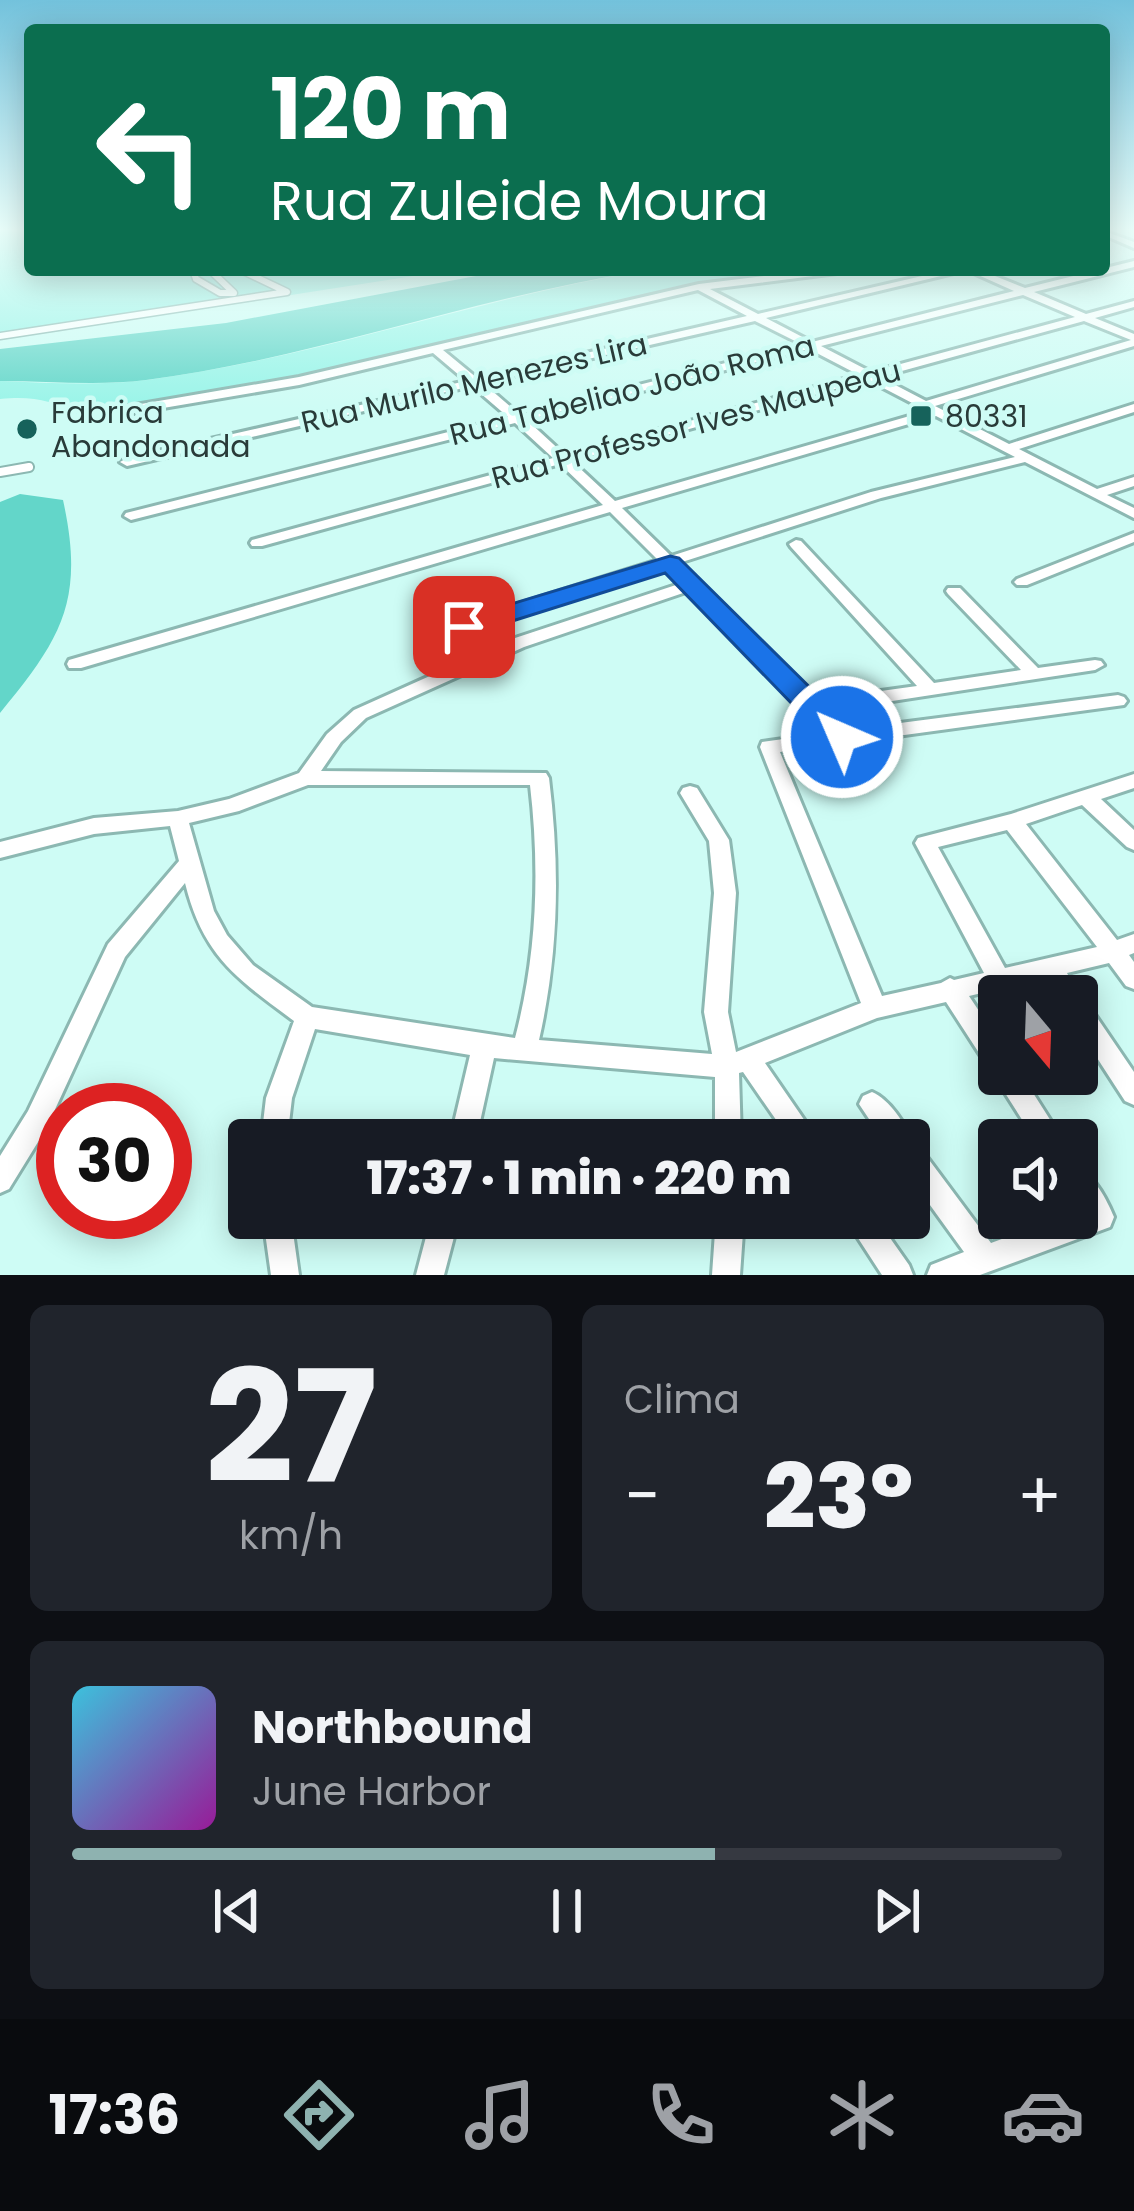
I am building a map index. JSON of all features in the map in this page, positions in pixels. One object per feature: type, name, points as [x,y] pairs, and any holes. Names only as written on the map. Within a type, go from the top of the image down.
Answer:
[{"type":"street","points":[[116,412],[268,387],[437,351],[681,290]]},
{"type":"street","points":[[707,290],[1134,514]]},
{"type":"street","name":"Rua Murilo Menezes Lira","points":[[127,462],[874,290]]},
{"type":"street","points":[[1021,290],[1134,341]]},
{"type":"street","name":"Rua Tabeliao João Roma","points":[[131,516],[1031,290]]},
{"type":"street","name":"Rua Professor Ives Maupeau","points":[[257,543],[1134,304]]},
{"type":"street","points":[[75,664],[614,507],[1134,341]]},
{"type":"street","points":[[437,351],[614,507],[842,737]]},
{"type":"street","points":[[1009,448],[1134,408]]},
{"type":"street","points":[[464,627],[876,495],[1028,458]]},
{"type":"street","points":[[1096,494],[1134,481]]},
{"type":"street","points":[[1022,582],[1134,537]]},
{"type":"street","points":[[796,544],[930,689]]},
{"type":"street","points":[[306,778],[334,738],[360,714],[518,643],[692,585]]},
{"type":"street","points":[[954,591],[1034,674]]},
{"type":"street","points":[[812,707],[1095,665]]},
{"type":"street","points":[[875,1008],[769,747],[1118,701]]},
{"type":"street","points":[[0,850],[94,826],[178,818],[232,806],[306,778],[539,778],[550,854],[548,896],[543,980],[524,1051]]},
{"type":"street","points":[[997,975],[925,843],[1012,821],[1134,781]]},
{"type":"street","points":[[690,794],[718,840],[725,892],[716,1012],[738,1063],[787,1119]]},
{"type":"street","points":[[1086,797],[1134,842]]},
{"type":"street","points":[[178,818],[203,912],[219,942],[244,972],[307,1016],[524,1051],[738,1063],[875,1008],[978,981]]},
{"type":"street","points":[[1012,821],[1123,948],[1134,979]]},
{"type":"street","points":[[0,1180],[37,1120],[116,951],[190,862]]},
{"type":"street","points":[[1003,975],[1123,948]]},
{"type":"street","points":[[1050,966],[1056,975]]},
{"type":"street","points":[[950,988],[978,1030]]},
{"type":"street","points":[[276,1119],[307,1016]]},
{"type":"street","points":[[1098,1039],[1134,1093]]},
{"type":"street","points":[[468,1119],[484,1046]]},
{"type":"street","points":[[731,1119],[738,1063]]},
{"type":"street","points":[[872,1104],[883,1119]]},
{"type":"street","points":[[930,1183],[985,1258]]},
{"type":"street","points":[[280,1239],[285,1275]]},
{"type":"street","points":[[430,1275],[439,1239]]},
{"type":"street","points":[[726,1275],[729,1239]]},
{"type":"street","points":[[874,1239],[899,1275]]},
{"type":"street","points":[[940,1275],[1037,1239]]},
{"type":"lane","points":[[0,335],[284,290]]},
{"type":"lane","points":[[0,472],[29,467]]},
{"type":"shaded area","points":[[0,290],[320,290],[0,340]]},
{"type":"shaded area","points":[[399,290],[542,290],[209,370],[128,382],[0,381],[0,349],[226,323]]},
{"type":"shaded area","points":[[547,290],[677,290],[236,391],[80,415],[42,400],[0,399],[0,381],[110,383],[210,370]]},
{"type":"shaded area","points":[[20,494],[63,500],[71,565],[69,592],[53,639],[0,713],[0,502]]},
{"type":"place","name":"80331","points":[[921,416]]},
{"type":"place","name":"Fabrica Abandonada","points":[[27,429]]},
{"type":"route","points":[[464,627],[670,563],[842,737]]}]
